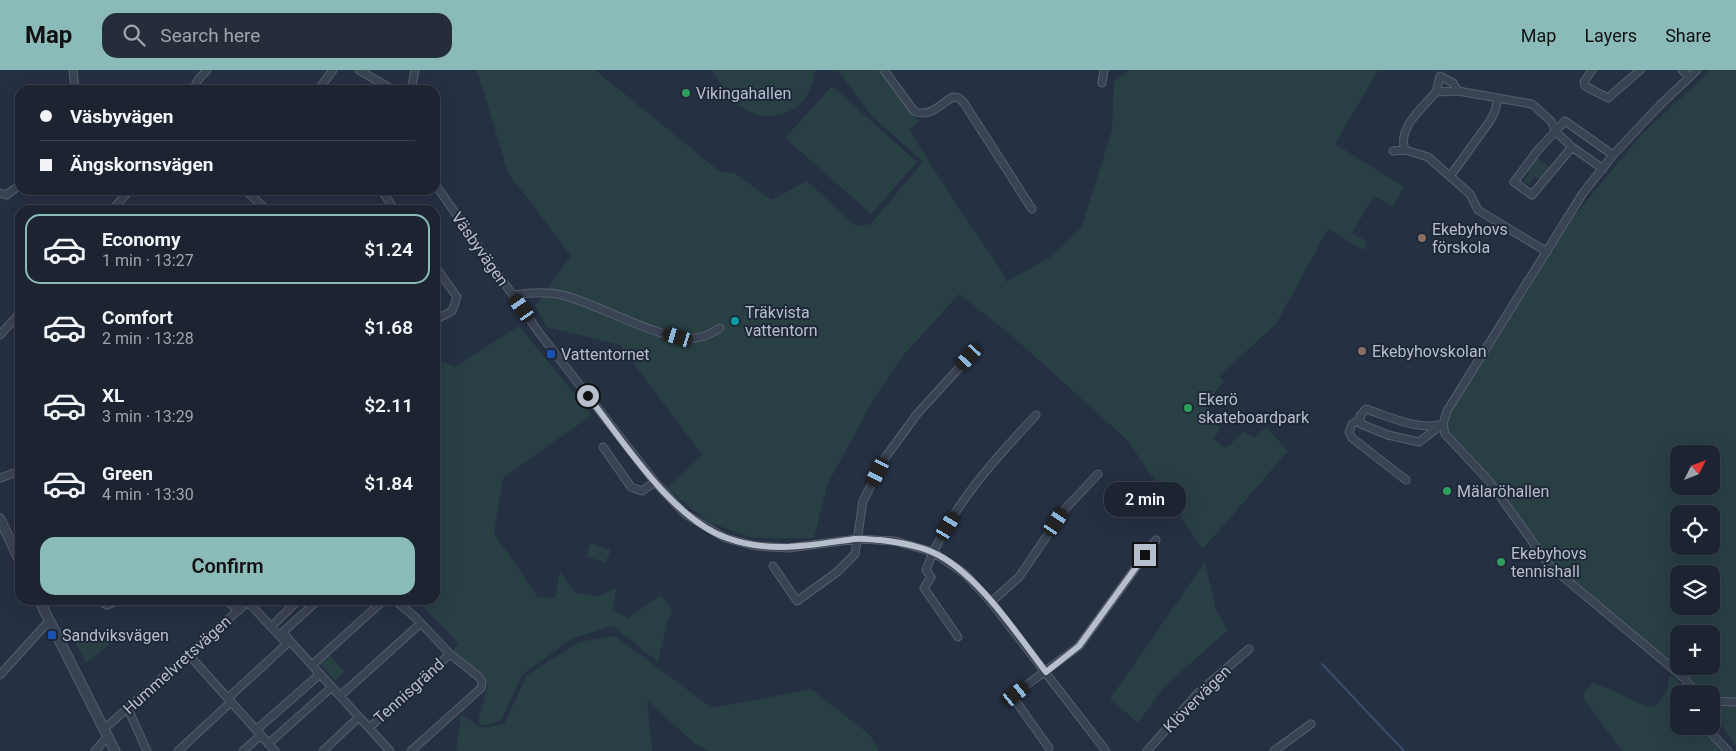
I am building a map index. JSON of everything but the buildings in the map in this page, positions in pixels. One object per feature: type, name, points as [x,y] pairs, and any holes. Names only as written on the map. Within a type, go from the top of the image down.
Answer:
[{"type":"street","points":[[73,70],[74,85]]},
{"type":"street","points":[[196,85],[207,70]]},
{"type":"street","points":[[322,85],[333,70]]},
{"type":"street","points":[[359,70],[384,85]]},
{"type":"street","points":[[412,85],[415,70]]},
{"type":"street","points":[[884,70],[914,111],[921,114],[930,113],[953,97],[959,98],[1032,209]]},
{"type":"street","points":[[1102,84],[1104,70]]},
{"type":"street","points":[[1592,70],[1584,82],[1585,86],[1608,98],[1640,70]]},
{"type":"street","points":[[1682,70],[1689,77]]},
{"type":"street","points":[[1360,418],[1361,424],[1388,435],[1419,442],[1442,424],[1447,411],[1583,193],[1613,156],[1660,105],[1697,70]]},
{"type":"street","points":[[1405,150],[1404,136],[1410,122],[1436,92],[1440,76],[1453,83],[1458,91]]},
{"type":"street","points":[[1436,92],[1458,91],[1532,104],[1551,121],[1556,132],[1572,147],[1603,169]]},
{"type":"street","points":[[1451,175],[1490,120],[1495,111],[1498,98]]},
{"type":"street","points":[[1532,195],[1514,182],[1538,150],[1565,121],[1613,156]]},
{"type":"street","points":[[1527,202],[1572,147]]},
{"type":"street","points":[[1392,150],[1405,150],[1428,157],[1451,175],[1470,194],[1478,210],[1547,252]]},
{"type":"street","points":[[0,193],[6,194],[15,188]]},
{"type":"street","name":"Väsbyvägen","points":[[440,191],[513,295],[655,482],[686,514],[726,538],[756,546],[788,548],[857,539],[895,541],[933,552],[965,574],[991,602],[1106,751]]},
{"type":"street","points":[[116,205],[125,195]]},
{"type":"street","points":[[250,195],[262,205]]},
{"type":"street","points":[[440,273],[457,297],[452,311],[440,317]]},
{"type":"street","points":[[513,295],[537,292],[562,295],[678,337],[694,338],[709,335],[720,328]]},
{"type":"street","points":[[0,335],[15,318]]},
{"type":"street","points":[[773,566],[798,601],[837,572],[855,554],[863,502],[885,458],[917,414],[969,357]]},
{"type":"street","points":[[1406,480],[1352,438],[1349,432],[1352,424],[1360,418],[1366,409],[1417,425],[1433,427],[1442,424]]},
{"type":"street","points":[[958,637],[924,588],[930,577],[926,570],[933,552],[964,499],[1000,453],[1036,415]]},
{"type":"street","points":[[1442,424],[1445,434],[1489,481],[1548,565],[1692,685]]},
{"type":"street","points":[[603,447],[631,487],[642,491],[655,482]]},
{"type":"street","points":[[0,478],[15,473]]},
{"type":"street","points":[[991,602],[1019,577],[1066,508],[1098,474]]},
{"type":"street","points":[[0,519],[15,550]]},
{"type":"street","points":[[1048,748],[1015,700],[1016,694],[1079,646],[1156,540]]},
{"type":"street","points":[[41,605],[115,751]]},
{"type":"street","points":[[232,605],[238,611]]},
{"type":"street","name":"Hummelvretsvägen","points":[[94,751],[106,733],[128,709],[245,605]]},
{"type":"street","points":[[253,605],[271,626],[312,665],[388,750]]},
{"type":"street","points":[[271,626],[293,605]]},
{"type":"street","points":[[288,642],[283,632],[313,605]]},
{"type":"street","points":[[312,665],[378,605]]},
{"type":"street","points":[[401,605],[421,623],[450,654],[479,677],[482,682],[481,688],[411,751]]},
{"type":"street","points":[[0,675],[49,621]]},
{"type":"street","points":[[340,696],[421,623]]},
{"type":"street","points":[[178,751],[288,642]]},
{"type":"street","name":"Klövervägen","points":[[1147,751],[1197,694],[1249,649]]},
{"type":"street","name":"Tennisgränd","points":[[369,728],[450,654]]},
{"type":"street","points":[[189,655],[275,751]]},
{"type":"street","points":[[243,751],[258,733],[320,674]]},
{"type":"street","points":[[268,744],[332,687]]},
{"type":"street","points":[[1720,701],[1736,702]]},
{"type":"street","points":[[128,709],[147,751]]},
{"type":"street","name":"Tennisgränd","points":[[323,751],[360,718]]},
{"type":"street","points":[[1274,751],[1311,724]]},
{"type":"street","points":[[1713,735],[1728,751]]},
{"type":"green space","points":[[477,70],[595,70],[719,171],[735,173],[771,200],[807,181],[856,226],[871,224],[923,162],[870,114],[838,70],[884,70],[919,121],[909,130],[1005,276],[1006,282],[1050,257],[1081,228],[1112,130],[1114,81],[1131,70],[1378,70],[1335,144],[1404,187],[1393,207],[1374,196],[1352,233],[1368,242],[1363,250],[1328,229],[1276,324],[1219,376],[1224,381],[1208,402],[1207,407],[1220,429],[1214,439],[1222,447],[1227,447],[1243,432],[1254,438],[1266,427],[1288,451],[1203,549],[1127,440],[1011,335],[959,294],[902,357],[874,399],[828,483],[814,538],[753,538],[708,522],[667,488],[702,455],[620,345],[547,327],[535,306],[571,256],[508,173]]},
{"type":"green space","points":[[711,70],[815,70],[812,83],[800,104],[791,111],[780,115],[768,116],[756,114],[738,105],[729,96]]},
{"type":"green space","points":[[1711,70],[1736,70],[1736,747],[1720,723],[1720,685],[1695,685],[1685,675],[1720,675],[1720,625],[1670,625],[1670,663],[1550,561],[1487,473],[1449,435],[1447,425],[1449,413],[1570,221],[1643,133]]},
{"type":"green space","points":[[832,86],[917,162],[871,214],[785,138]]},
{"type":"green space","points":[[1536,157],[1551,169],[1542,181],[1535,176],[1529,185],[1523,181],[1530,173],[1526,170]]},
{"type":"green space","points":[[519,326],[592,415],[503,478],[494,533],[538,597],[555,598],[560,572],[576,593],[599,596],[616,588],[613,609],[628,618],[661,595],[673,611],[668,620],[658,662],[613,626],[573,638],[522,675],[501,721],[482,726],[478,722],[488,683],[453,652],[458,643],[422,605],[440,605],[440,361],[455,367]]},
{"type":"green space","points":[[591,543],[611,550],[605,563],[586,556]]},
{"type":"green space","points":[[1205,562],[1216,610],[1228,630],[1165,686],[1138,723],[1110,699]]},
{"type":"green space","points":[[105,631],[119,636],[86,663],[72,636],[94,638]]},
{"type":"green space","points":[[615,636],[712,708],[811,689],[869,734],[879,751],[709,751],[695,744],[647,700],[652,751],[456,751],[461,714],[481,728],[504,724],[527,675],[579,642]]},
{"type":"green space","points":[[328,654],[345,672],[335,681],[319,663]]},
{"type":"green space","points":[[1670,674],[1685,685],[1670,685],[1670,735],[1711,735],[1721,751],[1622,751],[1582,696],[1593,682],[1646,706],[1655,707],[1666,692]]},
{"type":"waterway","points":[[1322,664],[1404,751]]},
{"type":"place","name":"Vikingahallen","points":[[686,93]]},
{"type":"place","name":"Ekebyhovs förskola","points":[[1422,238]]},
{"type":"place","name":"Träkvista vattentorn","points":[[735,321]]},
{"type":"place","name":"Ekebyhovskolan","points":[[1362,351]]},
{"type":"place","name":"Vattentornet","points":[[551,354]]},
{"type":"place","name":"Ekerö skateboardpark","points":[[1188,408]]},
{"type":"place","name":"Mälaröhallen","points":[[1447,491]]},
{"type":"place","name":"Ekebyhovs tennishall","points":[[1501,562]]},
{"type":"place","name":"Sandviksvägen","points":[[52,635]]},
{"type":"route","points":[[588,396],[655,482],[686,514],[710,529],[726,538],[756,546],[788,548],[857,539],[895,541],[933,552],[965,574],[991,602],[1046,672],[1079,646],[1145,555]]}]
